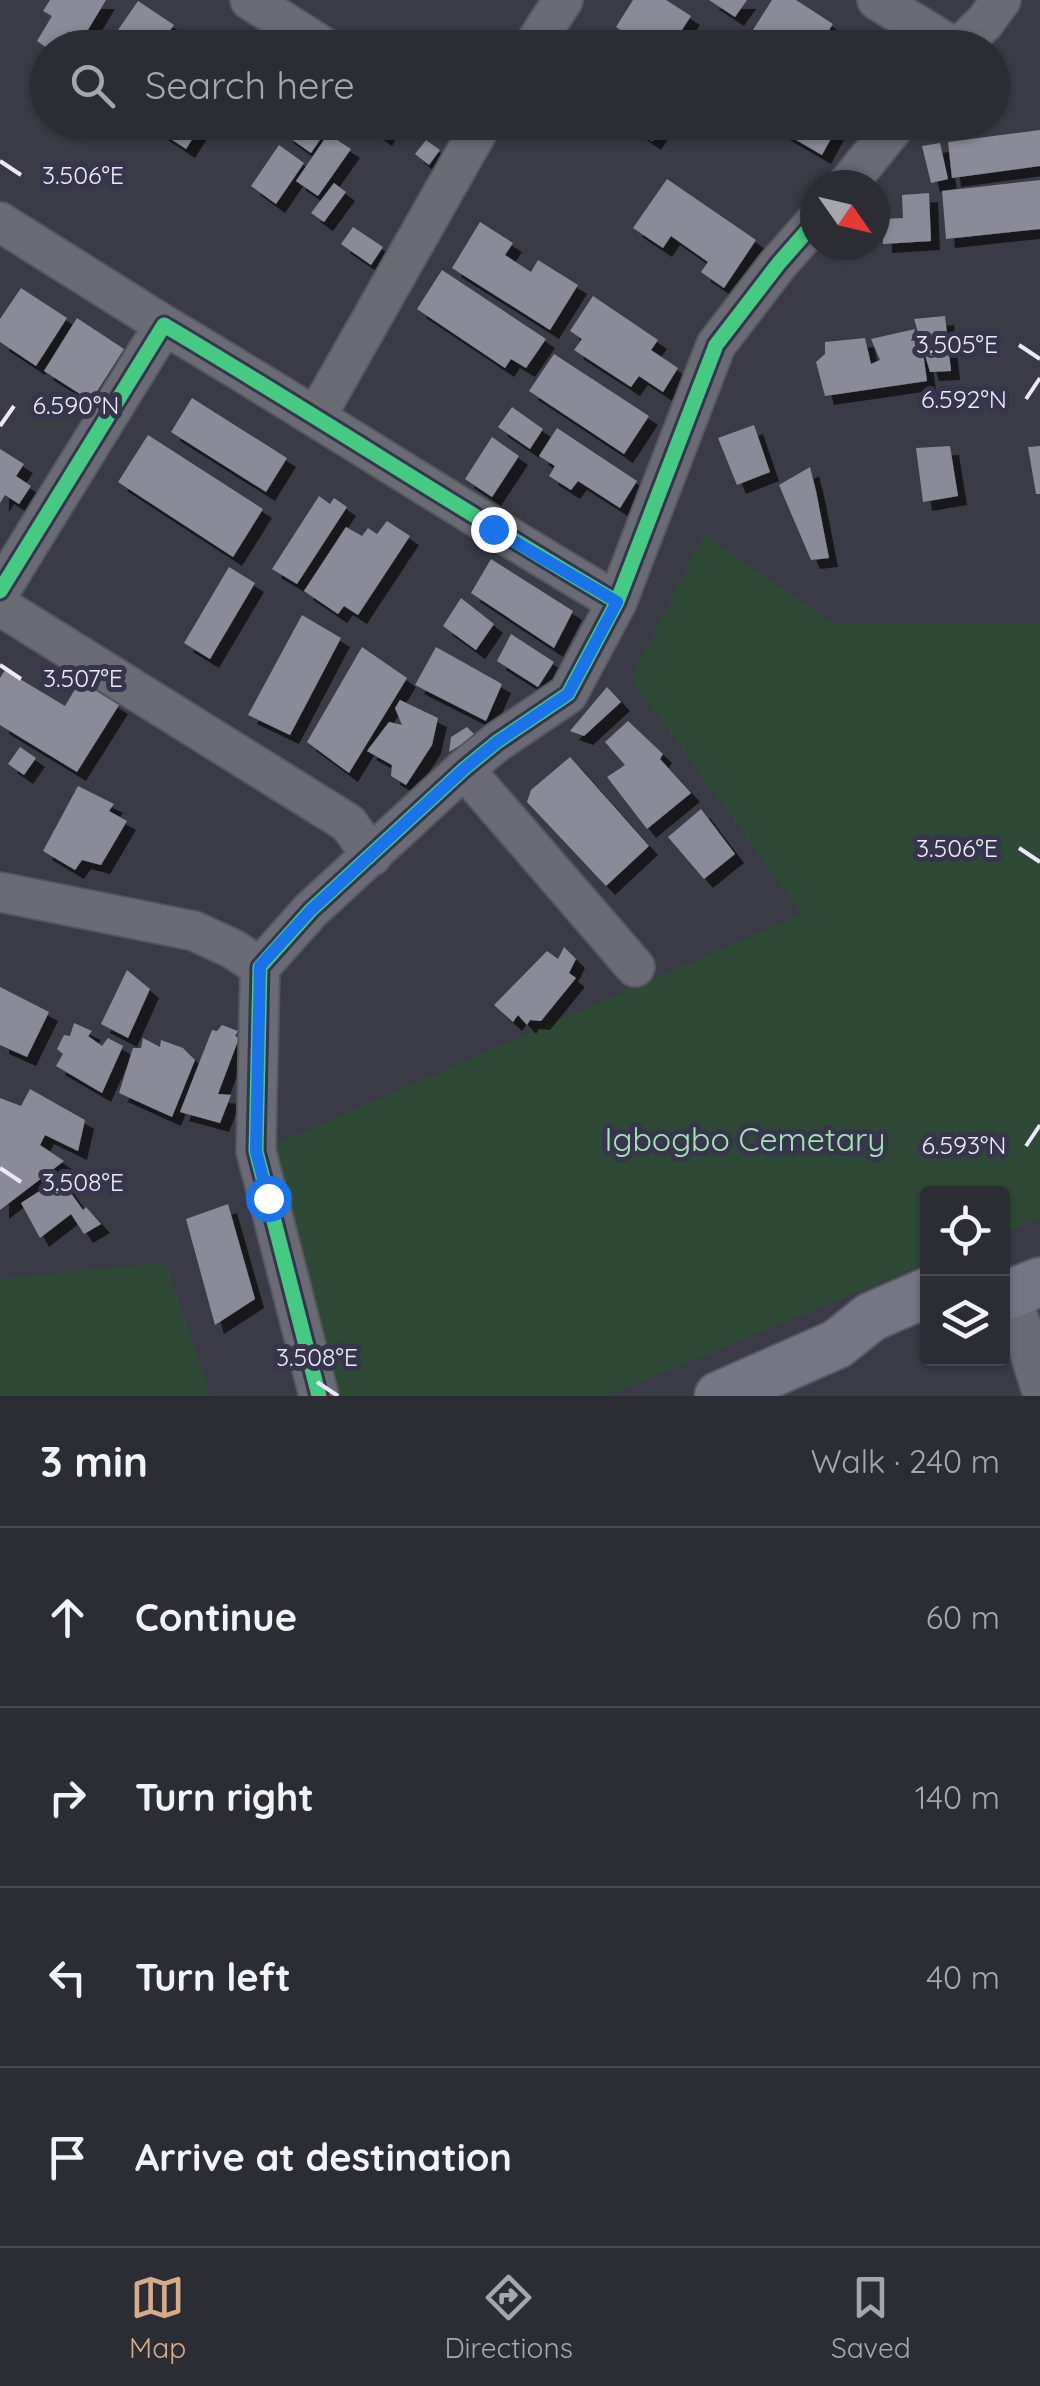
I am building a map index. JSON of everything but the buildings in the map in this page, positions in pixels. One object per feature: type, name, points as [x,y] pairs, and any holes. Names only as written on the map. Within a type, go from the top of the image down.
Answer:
[{"type":"main road","points":[[1014,1284],[1040,1248]]},
{"type":"main road","points":[[718,1396],[837,1344],[871,1318],[920,1296]]},
{"type":"main road","points":[[837,1344],[880,1341],[920,1328]]},
{"type":"street","points":[[250,0],[297,30]]},
{"type":"street","points":[[543,30],[562,0]]},
{"type":"street","points":[[877,0],[927,30]]},
{"type":"street","points":[[976,30],[1000,0]]},
{"type":"street","points":[[317,415],[460,140]]},
{"type":"street","points":[[860,170],[884,140]]},
{"type":"street","points":[[0,222],[617,602]]},
{"type":"street","points":[[319,1396],[256,1151],[260,966],[311,910],[464,769],[568,694],[617,602],[716,346],[800,239]]},
{"type":"street","points":[[0,591],[164,325]]},
{"type":"street","points":[[0,606],[348,822],[372,856]]},
{"type":"street","points":[[464,769],[635,967]]},
{"type":"street","points":[[0,892],[194,931],[260,966]]},
{"type":"street","points":[[1014,1284],[1040,1386]]},
{"type":"green space","name":"Igbogbo Cemetary","points":[[704,534],[834,624],[1040,624],[1040,1218],[1010,1230],[1010,1186],[920,1186],[920,1266],[607,1396],[333,1396],[264,1149],[802,914],[631,679]]},
{"type":"green space","points":[[165,1262],[211,1396],[0,1396],[0,1279]]},
{"type":"cycle path","points":[[319,1396],[256,1151],[260,967],[311,910],[464,769],[568,694],[617,602],[716,345],[800,239]]},
{"type":"cycle path","points":[[0,591],[164,325],[617,602]]},
{"type":"route","points":[[268,1198],[256,1151],[260,966],[311,910],[464,769],[568,694],[617,602],[493,529]]}]
